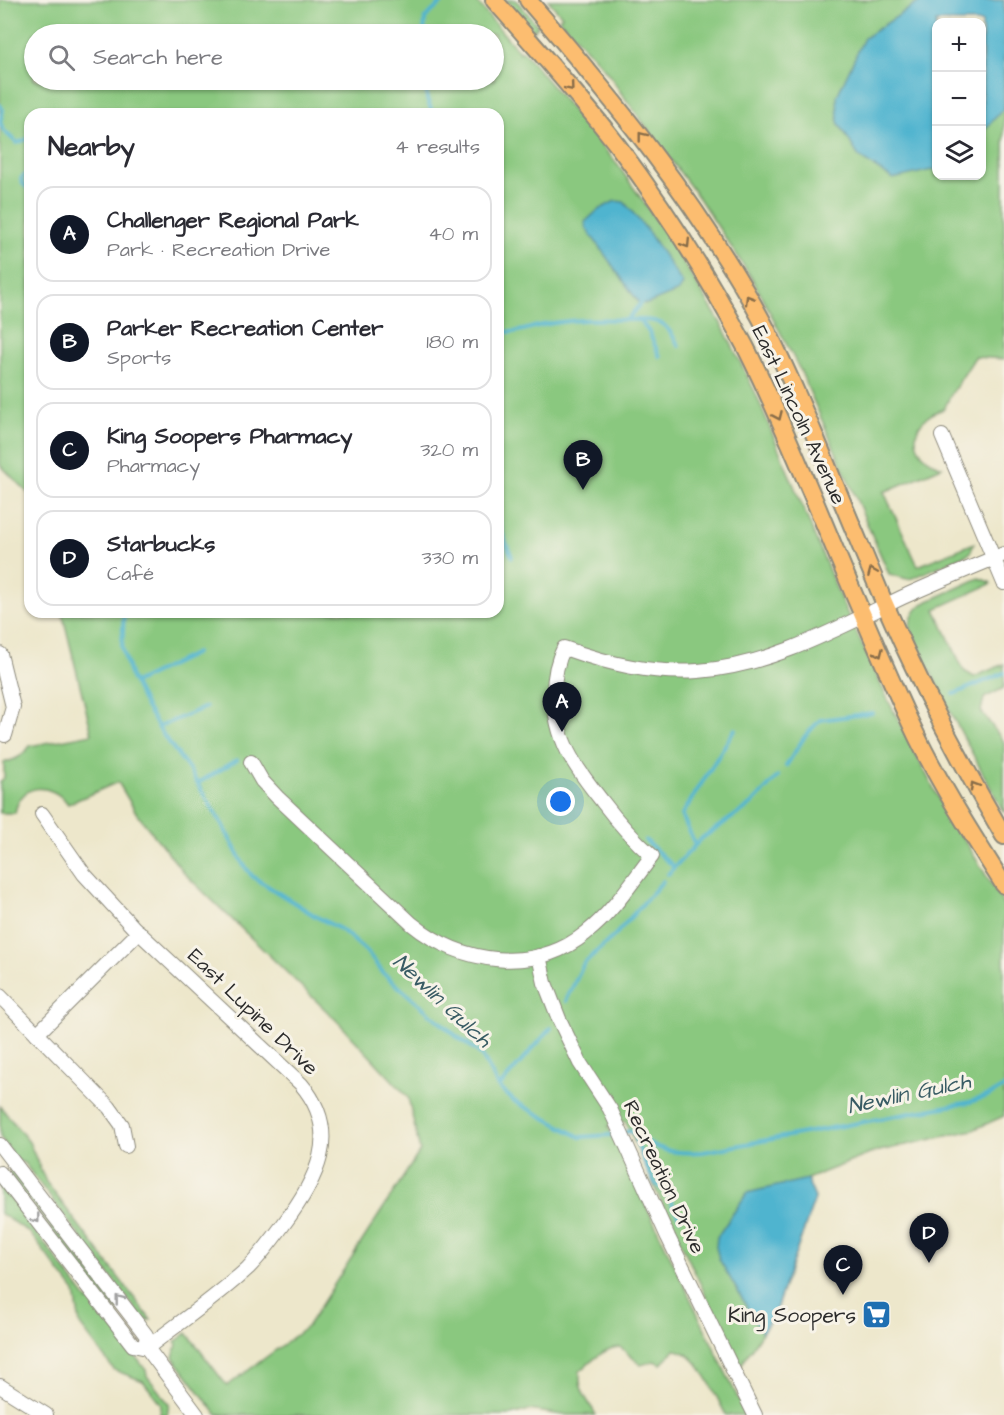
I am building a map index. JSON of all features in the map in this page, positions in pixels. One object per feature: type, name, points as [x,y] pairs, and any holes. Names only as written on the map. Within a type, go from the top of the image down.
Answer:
[{"type":"main road","name":"East Lincoln Avenue","points":[[494,0],[616,144],[665,212],[718,299],[765,387],[913,727],[932,765],[1004,885]]},
{"type":"main road","name":"East Lincoln Avenue","points":[[528,0],[608,93],[668,171],[697,213],[760,317],[789,375],[917,675],[954,749],[1004,836]]},
{"type":"street","points":[[942,436],[999,556],[1004,583]]},
{"type":"street","points":[[251,762],[262,780],[285,804],[412,924],[430,938],[451,949],[483,958],[507,960],[539,956],[564,947],[588,932],[652,856],[613,816],[579,772],[565,748],[555,716],[554,685],[556,666],[564,648],[602,662],[664,672],[707,670],[749,663],[817,638],[999,556]]},
{"type":"street","points":[[0,654],[13,707],[5,735]]},
{"type":"street","name":"East Lupine Drive","points":[[42,814],[84,874],[139,932],[307,1091],[319,1114],[323,1141],[321,1157],[315,1176],[294,1211],[259,1256],[241,1274],[147,1348]]},
{"type":"street","points":[[38,1034],[139,932]]},
{"type":"street","name":"Recreation Drive","points":[[539,956],[545,983],[559,1019],[580,1063],[610,1109],[668,1237],[755,1415]]},
{"type":"street","points":[[0,996],[117,1116],[122,1125],[126,1146]]},
{"type":"street","points":[[0,1145],[146,1335],[147,1348],[196,1415]]},
{"type":"street","points":[[0,1173],[133,1345],[147,1348]]},
{"type":"street","points":[[0,1386],[46,1415]]},
{"type":"green space","points":[[0,0],[475,0],[495,24],[24,24],[24,90],[504,90],[504,34],[520,53],[523,51],[617,164],[662,228],[722,325],[756,394],[842,602],[889,702],[938,797],[1004,908],[1004,1116],[973,1130],[875,1152],[807,1179],[815,1198],[775,1312],[740,1367],[625,1121],[608,1126],[746,1415],[726,1415],[706,1376],[692,1358],[684,1353],[675,1350],[661,1364],[654,1361],[641,1365],[620,1347],[604,1352],[580,1371],[582,1390],[596,1415],[563,1415],[529,1410],[511,1415],[217,1415],[173,1357],[177,1345],[175,1342],[187,1333],[227,1386],[307,1327],[420,1151],[408,1097],[338,1022],[185,874],[137,814],[118,782],[68,804],[61,797],[45,789],[29,791],[23,795],[15,813],[0,813],[0,782],[4,778],[4,762],[19,757],[30,746],[92,734],[63,618],[504,618],[504,108],[24,108],[24,489],[0,465]]},
{"type":"green space","points":[[506,0],[516,0],[538,26],[533,31]]},
{"type":"green space","points":[[548,0],[1004,0],[1004,359],[975,357],[944,409],[932,414],[918,428],[917,445],[922,454],[942,467],[884,492],[918,566],[974,543],[970,553],[913,578],[907,579],[889,574],[801,372],[753,280],[699,198],[606,71],[559,19],[562,16]]},
{"type":"green space","points":[[979,578],[991,584],[935,609],[964,671],[974,677],[1004,664],[1004,688],[984,698],[981,711],[1004,742],[1004,813],[946,704],[910,627],[913,614],[922,604]]},
{"type":"green space","points":[[0,1106],[29,1142],[46,1182],[151,1320],[144,1320],[24,1163],[18,1161],[0,1137]]},
{"type":"green space","points":[[12,1170],[123,1314],[109,1304],[8,1173]]},
{"type":"green space","points":[[0,1184],[88,1301],[93,1301],[146,1370],[147,1376],[169,1404],[167,1415],[160,1415],[161,1404],[143,1381],[114,1370],[80,1325],[75,1292],[30,1233],[0,1213]]},
{"type":"water","points":[[922,0],[1004,0],[1004,108],[986,128],[986,18],[932,18],[932,170],[893,179],[859,157],[838,122],[837,96],[864,38]]},
{"type":"water","points":[[615,201],[624,202],[647,230],[683,284],[679,291],[647,304],[639,303],[586,228],[585,222],[598,210]]},
{"type":"water","points":[[807,1179],[815,1198],[775,1312],[762,1333],[719,1259],[716,1247],[717,1237],[747,1193]]},
{"type":"waterway","points":[[425,24],[425,18],[445,0]]},
{"type":"waterway","points":[[427,90],[431,108]]},
{"type":"waterway","points":[[0,105],[3,110],[0,122],[4,131],[17,143],[24,140]]},
{"type":"waterway","points":[[24,176],[21,179],[24,185]]},
{"type":"waterway","points":[[627,320],[643,300]]},
{"type":"waterway","points":[[640,320],[660,323],[679,346]]},
{"type":"waterway","points":[[504,331],[520,331],[547,324],[573,321],[640,320],[649,332],[660,357]]},
{"type":"waterway","points":[[504,538],[512,557]]},
{"type":"waterway","name":"Newlin Gulch","points":[[124,618],[122,647],[131,678],[146,707],[188,768],[243,864],[253,877],[342,930],[366,951],[384,974],[455,1035],[476,1050],[482,1056],[499,1087],[514,1101],[580,1137],[631,1131],[665,1150],[703,1152],[970,1102],[1004,1087]]},
{"type":"waterway","points":[[134,683],[196,653]]},
{"type":"waterway","points":[[954,694],[1004,673]]},
{"type":"waterway","points":[[158,727],[206,707]]},
{"type":"waterway","points":[[786,766],[805,736],[820,720],[872,713]]},
{"type":"waterway","points":[[695,845],[682,815],[735,729]]},
{"type":"waterway","points":[[198,783],[237,760]]},
{"type":"waterway","points":[[668,874],[702,838],[752,804],[778,776]]},
{"type":"waterway","points":[[645,840],[674,867]]},
{"type":"waterway","points":[[566,1001],[584,963],[615,935],[663,881]]},
{"type":"waterway","points":[[499,1087],[551,1028]]},
{"type":"waterway","points":[[636,1135],[637,1144],[649,1172],[656,1184],[665,1191],[680,1218]]},
{"type":"place","name":"Parker Recreation Center","points":[[583,490]]},
{"type":"place","name":"Challenger Regional Park","points":[[562,732]]},
{"type":"place","name":"Starbucks","points":[[929,1263]]},
{"type":"place","name":"King Soopers Pharmacy","points":[[843,1295]]},
{"type":"place","name":"King Soopers","points":[[877,1315]]}]
